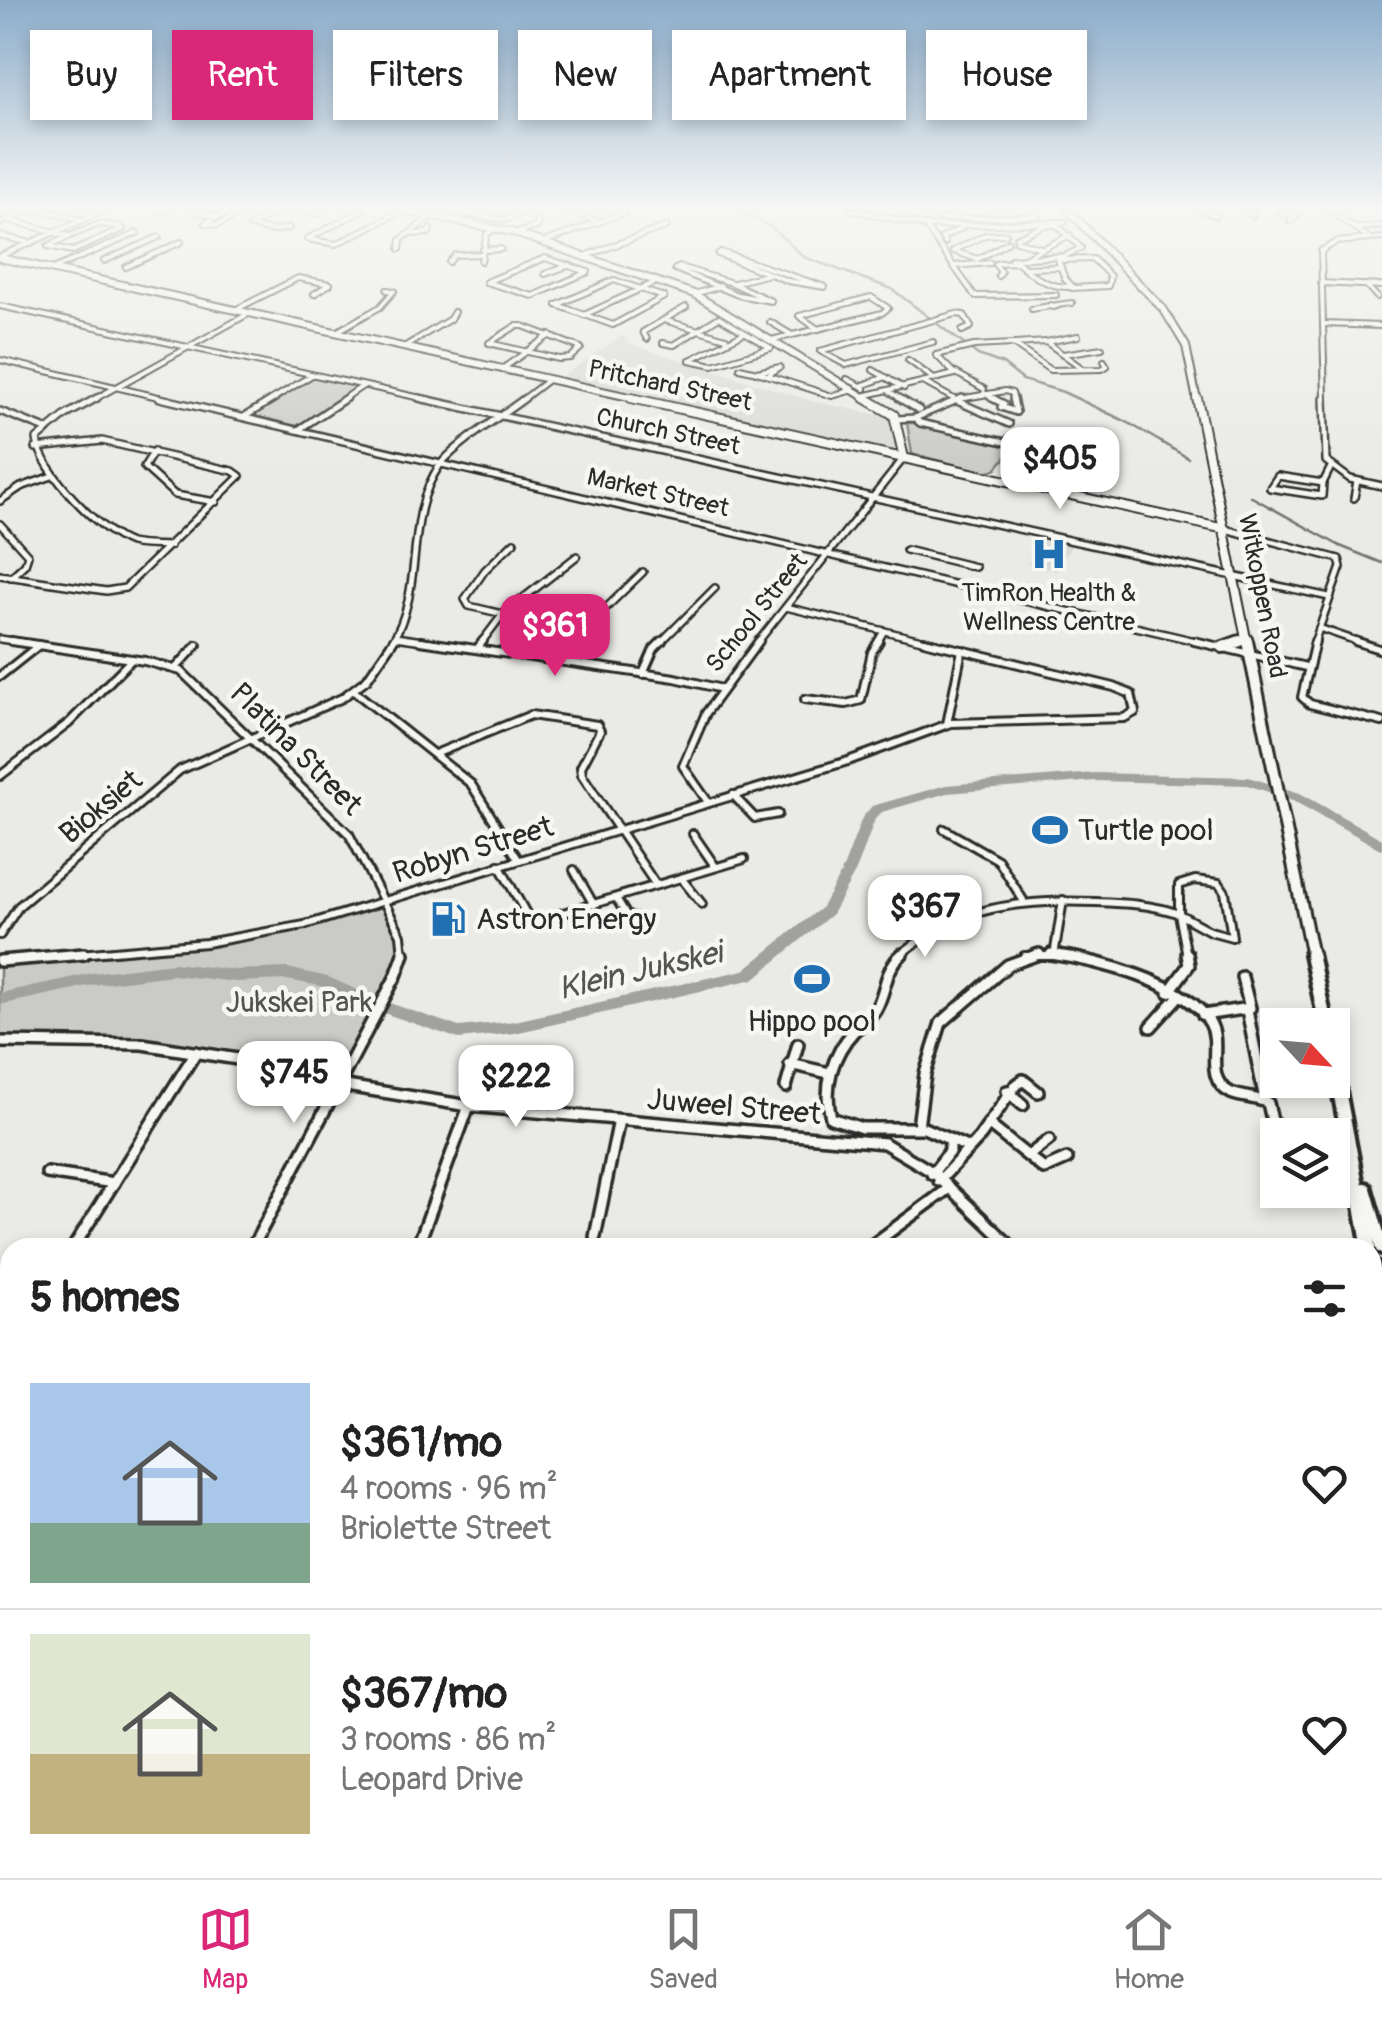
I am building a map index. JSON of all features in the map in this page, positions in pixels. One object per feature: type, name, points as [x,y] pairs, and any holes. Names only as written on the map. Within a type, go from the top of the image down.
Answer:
[{"type":"street","name":"Pritchard Street","points":[[179,298],[1330,554],[1341,564],[1329,597]]},
{"type":"street","points":[[234,310],[259,298]]},
{"type":"street","points":[[336,332],[380,307],[386,298]]},
{"type":"street","points":[[574,298],[557,305],[614,325],[663,298]]},
{"type":"street","points":[[584,315],[617,298]]},
{"type":"street","points":[[700,298],[860,390],[890,392],[956,373]]},
{"type":"street","points":[[741,298],[756,303],[770,301],[763,298]]},
{"type":"street","points":[[818,328],[798,316],[869,298]]},
{"type":"street","points":[[771,340],[882,313],[888,308],[872,298]]},
{"type":"street","points":[[1040,298],[1042,304],[1068,314]]},
{"type":"street","points":[[1047,298],[1054,306]]},
{"type":"street","name":"Witkoppen Road","points":[[1153,298],[1186,344],[1322,1008]]},
{"type":"street","points":[[1322,298],[1326,461],[1357,481],[1382,486]]},
{"type":"street","points":[[1032,308],[1072,302]]},
{"type":"street","name":"Church Street","points":[[0,306],[1329,597]]},
{"type":"street","points":[[646,339],[642,333],[686,307]]},
{"type":"street","points":[[404,347],[448,320],[454,312]]},
{"type":"street","points":[[170,546],[120,538],[40,462],[38,438],[46,429],[116,387],[250,313]]},
{"type":"street","points":[[933,342],[846,365],[820,350],[962,314],[972,328],[962,331]]},
{"type":"street","points":[[663,344],[674,345],[719,318],[743,333],[771,348],[713,364],[690,360],[727,338],[743,333],[752,328]]},
{"type":"street","points":[[664,320],[727,338]]},
{"type":"street","points":[[770,322],[792,335]]},
{"type":"street","points":[[1323,324],[1382,326]]},
{"type":"street","points":[[518,326],[550,336],[582,348],[567,358],[489,342],[518,326]]},
{"type":"street","points":[[502,369],[550,336]]},
{"type":"street","points":[[896,419],[915,418],[955,400],[984,391],[1006,388],[1014,397],[1016,412],[1001,406],[1004,404],[1000,401],[984,391],[956,373],[936,355],[968,347],[1078,336]]},
{"type":"street","points":[[1046,342],[1082,368]]},
{"type":"street","points":[[1013,344],[1050,370],[1102,368],[1106,362],[1115,362]]},
{"type":"street","points":[[1063,354],[1102,348]]},
{"type":"street","name":"Market Street","points":[[0,360],[1306,666]]},
{"type":"street","points":[[812,365],[832,360]]},
{"type":"street","points":[[908,360],[934,379]]},
{"type":"street","points":[[740,368],[832,396],[844,405]]},
{"type":"street","points":[[757,372],[781,368],[768,376]]},
{"type":"street","points":[[873,370],[904,388]]},
{"type":"street","points":[[244,417],[312,375]]},
{"type":"street","points":[[794,384],[806,377]]},
{"type":"street","points":[[832,396],[860,390],[886,377]]},
{"type":"street","points":[[847,378],[896,419],[904,458]]},
{"type":"street","points":[[518,859],[476,788],[354,690],[375,671],[410,600],[423,500],[440,463],[548,380]]},
{"type":"street","points":[[923,382],[1009,424]]},
{"type":"street","points":[[298,430],[363,386]]},
{"type":"street","points":[[890,392],[920,410]]},
{"type":"street","points":[[1000,401],[1014,397]]},
{"type":"street","points":[[0,412],[46,429]]},
{"type":"street","points":[[915,418],[920,423],[1004,442],[1014,436]]},
{"type":"street","points":[[0,575],[116,591],[130,586],[240,478],[236,472],[96,441],[36,448]]},
{"type":"street","points":[[154,451],[144,466],[173,493],[216,502]]},
{"type":"street","name":"School Street","points":[[708,802],[684,766],[706,714],[904,458]]},
{"type":"street","points":[[1322,483],[1278,476],[1270,488],[1320,498],[1322,483],[1332,468]]},
{"type":"street","points":[[0,501],[21,486],[52,476]]},
{"type":"street","points":[[1354,498],[1357,481]]},
{"type":"street","points":[[0,524],[28,555],[25,564],[11,577]]},
{"type":"street","points":[[503,614],[469,606],[465,600],[485,570],[514,542]]},
{"type":"street","points":[[906,550],[975,567]]},
{"type":"street","points":[[477,649],[503,614],[577,556]]},
{"type":"street","points":[[923,577],[936,558]]},
{"type":"street","points":[[559,662],[576,634],[643,572]]},
{"type":"street","points":[[642,674],[654,649],[716,588]]},
{"type":"street","points":[[1329,597],[1306,666],[1301,695],[1304,701],[1382,722]]},
{"type":"street","points":[[786,607],[962,650],[947,724]]},
{"type":"street","points":[[1319,628],[1382,650]]},
{"type":"street","points":[[806,699],[846,704],[861,700],[872,652],[884,631]]},
{"type":"street","points":[[395,637],[722,689]]},
{"type":"street","points":[[1222,648],[1247,638]]},
{"type":"street","name":"Platina Street","points":[[0,639],[175,669],[349,834],[404,945],[390,989],[257,1238]]},
{"type":"street","points":[[0,676],[39,645]]},
{"type":"street","points":[[175,669],[197,645]]},
{"type":"street","name":"Robyn Street","points":[[0,961],[113,954],[229,940],[305,925],[848,761],[947,724],[1124,718],[1135,712],[1132,696],[1120,689],[962,650]]},
{"type":"street","points":[[0,776],[69,723],[132,659]]},
{"type":"street","name":"Bioksiet","points":[[0,935],[19,906],[180,770],[354,690]]},
{"type":"street","points":[[434,754],[532,716],[596,724],[600,732],[581,773],[656,885]]},
{"type":"street","points":[[733,794],[754,817],[778,814]]},
{"type":"street","points":[[944,829],[967,846],[992,852],[1009,869],[1022,900]]},
{"type":"street","points":[[693,834],[716,866]]},
{"type":"street","points":[[499,865],[531,920],[744,860]]},
{"type":"street","points":[[574,870],[594,905]]},
{"type":"street","points":[[681,878],[702,904]]},
{"type":"street","points":[[969,1148],[918,1127],[897,1130],[849,1126],[831,1118],[829,1073],[848,1038],[873,1015],[882,978],[898,956],[959,915],[1022,900],[1063,900],[1176,913],[1214,933],[1232,937],[1225,892],[1216,882],[1185,881],[1178,887],[1176,913],[1185,930],[1189,966],[1152,1027]]},
{"type":"street","points":[[616,898],[628,916],[640,918]]},
{"type":"street","points":[[1054,956],[1063,900]]},
{"type":"street","points":[[918,1127],[918,1095],[943,1020],[1032,954],[1115,966],[1174,994],[1212,1026],[1214,1066],[1224,1088],[1265,1100]]},
{"type":"street","points":[[1242,977],[1270,1118]]},
{"type":"street","points":[[1203,1015],[1247,1010]]},
{"type":"street","name":"Juweel Street","points":[[0,1042],[116,1042],[277,1066],[339,1084],[469,1106],[884,1144],[904,1151],[922,1165],[1002,1238]]},
{"type":"street","points":[[786,1087],[798,1044]]},
{"type":"street","points":[[79,1238],[196,1052]]},
{"type":"street","points":[[790,1064],[829,1073]]},
{"type":"street","points":[[936,1177],[961,1161],[1008,1091],[1023,1080],[1038,1092]]},
{"type":"street","points":[[1008,1091],[1023,1105]]},
{"type":"street","points":[[1341,1098],[1367,1238]]},
{"type":"street","points":[[421,1238],[469,1106]]},
{"type":"street","points":[[595,1236],[619,1120]]},
{"type":"street","points":[[988,1124],[1046,1170],[1066,1158]]},
{"type":"street","points":[[936,1177],[951,1140]]},
{"type":"street","points":[[1028,1156],[1049,1140]]},
{"type":"street","points":[[1352,1147],[1379,1238]]},
{"type":"street","points":[[922,1165],[949,1152]]},
{"type":"street","points":[[47,1173],[114,1183]]},
{"type":"street","points":[[882,1238],[948,1189]]},
{"type":"shaded area","points":[[622,335],[630,344],[812,401],[892,418],[897,451],[560,378]]},
{"type":"shaded area","name":"TimRon Health & Wellness Centre","points":[[1042,536],[1072,544],[1056,571],[1027,564]]},
{"type":"green space","points":[[313,377],[357,387],[297,427],[253,416]]},
{"type":"green space","points":[[907,423],[1016,445],[996,469],[986,472],[912,454]]},
{"type":"green space","name":"Jukskei Park","points":[[385,903],[401,932],[405,954],[338,1085],[195,1054],[107,1043],[0,1044],[0,963],[195,946],[290,928]]},
{"type":"waterway","points":[[903,298],[978,355],[1003,364],[1023,380],[1063,392],[1127,422],[1188,458]]},
{"type":"waterway","points":[[1250,496],[1340,546],[1382,563]]},
{"type":"waterway","name":"Klein Jukskei","points":[[0,999],[92,979],[173,969],[236,976],[287,974],[323,981],[372,1003],[459,1033],[515,1027],[749,975],[827,910],[849,871],[869,818],[877,809],[946,789],[1095,777],[1248,781],[1295,796],[1382,845]]},
{"type":"place","name":"TimRon Health & Wellness Centre","points":[[1049,554]]},
{"type":"place","name":"Turtle pool","points":[[1050,830]]},
{"type":"place","name":"Astron Energy","points":[[448,919]]},
{"type":"place","name":"Hippo pool","points":[[812,979]]}]
